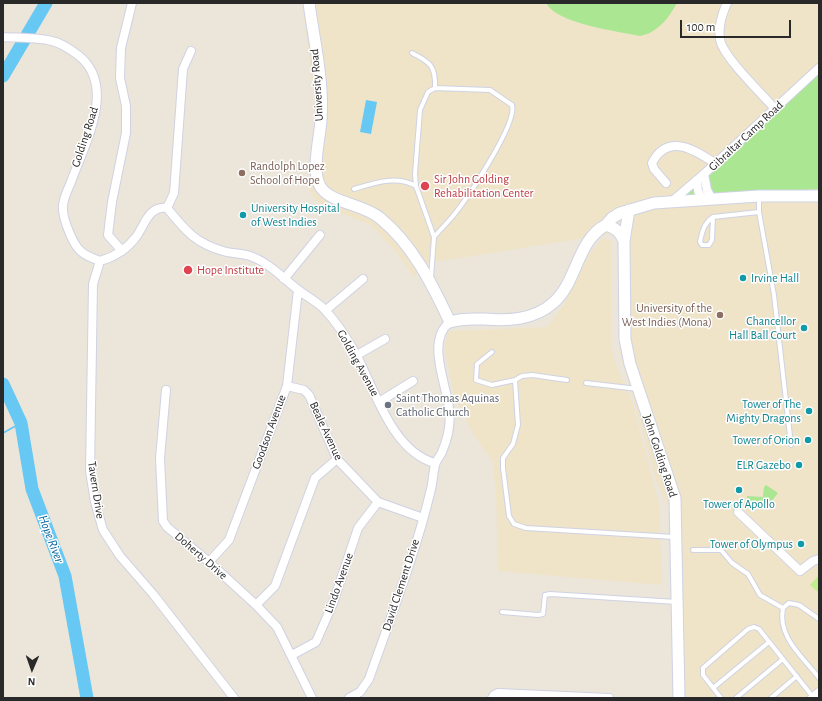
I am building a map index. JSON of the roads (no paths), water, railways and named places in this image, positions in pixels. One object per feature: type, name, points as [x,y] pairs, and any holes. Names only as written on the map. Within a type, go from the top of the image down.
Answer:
[{"type":"street","points":[[122,251],[108,235],[112,202],[126,133],[126,106],[120,78],[122,48],[132,3]]},
{"type":"street","name":"University Road","points":[[309,3],[320,90],[321,119],[316,167],[318,184],[323,192],[364,207],[379,217],[405,241],[431,283],[450,322]]},
{"type":"street","points":[[726,3],[722,18],[720,39],[722,45],[735,64],[775,109]]},
{"type":"street","name":"Golding Road","points":[[3,37],[51,41],[72,50],[88,64],[95,79],[97,106],[66,195],[63,214],[74,245],[83,254],[100,261]]},
{"type":"street","points":[[100,261],[109,259],[122,251],[135,238],[153,210],[160,207],[167,208],[174,193],[184,69],[191,51]]},
{"type":"street","name":"Gibraltar Camp Road","points":[[671,202],[716,164],[819,68]]},
{"type":"street","points":[[666,183],[654,169],[652,163],[656,155],[664,148],[678,146],[693,148],[716,164]]},
{"type":"street","points":[[704,174],[707,199]]},
{"type":"street","points":[[697,180],[698,191],[707,199]]},
{"type":"street","points":[[435,463],[442,453],[451,418],[448,395],[439,361],[439,341],[442,331],[450,322],[459,318],[508,320],[536,314],[554,303],[566,287],[588,245],[600,228],[606,225],[612,218],[629,210],[654,203],[707,199],[759,196],[819,196]]},
{"type":"street","name":"Golding Avenue","points":[[167,208],[195,240],[224,251],[250,256],[263,263],[326,310],[357,355],[386,417],[414,453],[425,460],[435,463]]},
{"type":"street","name":"John Golding Road","points":[[629,210],[624,241],[625,340],[630,364],[673,492],[677,537],[679,698]]},
{"type":"street","points":[[606,225],[613,227],[620,232],[624,241]]},
{"type":"street","points":[[284,279],[320,234]]},
{"type":"street","name":"Tavern Drive","points":[[100,261],[93,284],[90,471],[103,530],[120,556],[163,606],[234,698]]},
{"type":"street","points":[[326,310],[363,279]]},
{"type":"street","name":"Goodson Avenue","points":[[210,562],[229,540],[286,386],[298,290]]},
{"type":"street","points":[[357,355],[385,339]]},
{"type":"street","points":[[379,402],[413,381]]},
{"type":"street","name":"Beale Avenue","points":[[286,386],[304,390],[309,394],[337,459],[378,502],[423,518]]},
{"type":"street","name":"Doherty Drive","points":[[166,390],[160,458],[163,521],[167,527],[210,562],[277,627],[312,698]]},
{"type":"street","points":[[256,605],[275,586],[315,478],[337,459]]},
{"type":"street","name":"David Clement Drive","points":[[349,698],[360,692],[369,679],[423,518],[431,488],[435,463]]},
{"type":"street","name":"Lindo Avenue","points":[[292,655],[316,642],[333,603],[358,528],[378,502]]},
{"type":"street","points":[[738,512],[800,571],[813,561],[819,559]]},
{"type":"street","points":[[492,698],[498,693],[609,698]]},
{"type":"lane","points":[[412,53],[431,65],[435,75],[434,88]]},
{"type":"lane","points":[[431,283],[434,236],[416,186],[420,110],[428,92],[434,88],[490,90],[506,100],[512,105],[513,109],[491,161],[454,216],[434,236]]},
{"type":"lane","points":[[354,189],[389,180],[409,183],[416,186]]},
{"type":"lane","points":[[759,196],[759,212],[774,295],[791,445]]},
{"type":"lane","points":[[713,218],[712,240],[709,244],[702,244],[700,242],[702,233],[708,221],[713,218],[759,212]]},
{"type":"lane","points":[[492,352],[477,364],[476,380],[492,385],[515,380],[522,376],[567,380]]},
{"type":"lane","points":[[515,380],[518,425],[513,444],[503,458],[509,516],[514,524],[526,528],[677,537]]},
{"type":"lane","points":[[586,383],[638,389]]},
{"type":"lane","points":[[720,543],[721,550],[732,564],[748,574],[760,595],[783,608]]},
{"type":"lane","points":[[693,550],[721,550]]},
{"type":"lane","points":[[502,612],[538,615],[543,614],[545,595],[550,594],[677,602]]},
{"type":"lane","points":[[819,619],[794,603],[789,603],[783,608],[782,625],[784,632],[792,645],[819,678]]},
{"type":"lane","points":[[721,698],[703,675],[703,668],[748,629],[754,627],[759,629],[815,696]]},
{"type":"lane","points":[[713,688],[769,642]]},
{"type":"lane","points":[[736,698],[783,659]]},
{"type":"lane","points":[[771,698],[797,676]]},
{"type":"water","points":[[366,100],[377,102],[371,134],[360,132]]},
{"type":"waterway","name":"Hope River","points":[[3,76],[46,3]]},
{"type":"waterway","name":"Hope River","points":[[3,384],[21,423],[32,489],[65,576],[87,698]]},
{"type":"waterway","points":[[3,433],[21,423]]},
{"type":"place","name":"Randolph Lopez School of Hope","points":[[242,173]]},
{"type":"place","name":"Sir John Golding Rehabilitation Center","points":[[425,186]]},
{"type":"place","name":"University Hospital of West Indies","points":[[243,215]]},
{"type":"place","name":"Hope Institute","points":[[188,270]]},
{"type":"place","name":"Irvine Hall","points":[[743,278]]},
{"type":"place","name":"University of the West Indies (Mona)","points":[[720,315]]},
{"type":"place","name":"Chancellor Hall Ball Court","points":[[804,328]]},
{"type":"place","name":"Saint Thomas Aquinas Catholic Church","points":[[388,405]]},
{"type":"place","name":"Tower of The Mighty Dragons","points":[[809,411]]},
{"type":"place","name":"Tower of Orion","points":[[808,440]]},
{"type":"place","name":"ELR Gazebo","points":[[799,465]]},
{"type":"place","name":"Tower of Apollo","points":[[739,490]]},
{"type":"place","name":"Tower of Olympus","points":[[801,544]]}]
